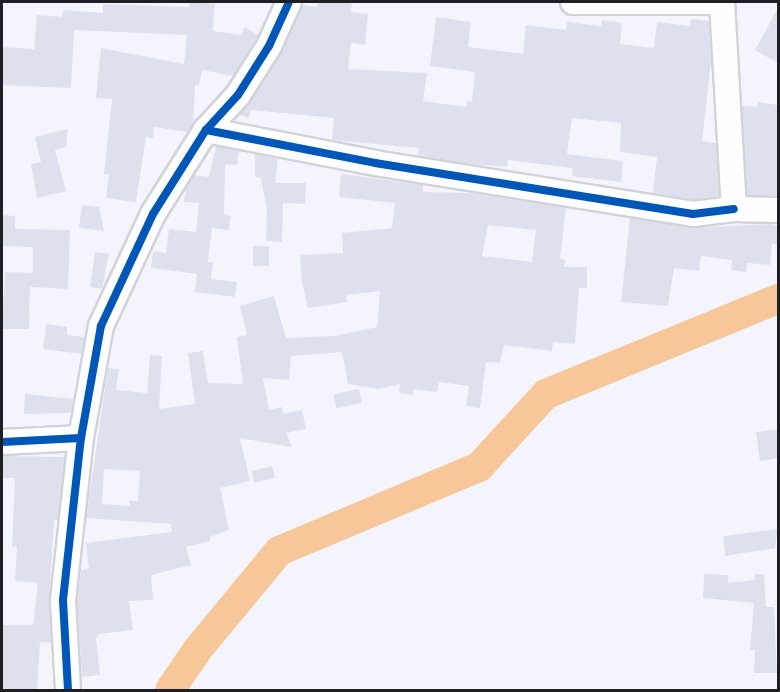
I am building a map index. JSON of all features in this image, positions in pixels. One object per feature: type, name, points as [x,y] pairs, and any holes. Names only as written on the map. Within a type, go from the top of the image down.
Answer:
[{"type":"street","points":[[68,690],[63,600],[81,438],[101,326],[153,214],[206,130],[238,95],[263,56],[289,2]]},
{"type":"street","points":[[573,2],[721,2],[734,209]]},
{"type":"street","points":[[206,130],[375,163],[693,214],[734,209],[778,210]]},
{"type":"street","points":[[2,442],[81,438]]},
{"type":"building","points":[[190,2],[215,4],[213,31],[241,35],[245,27],[258,35],[233,76],[202,70],[199,85],[195,85],[193,123],[188,132],[154,127],[153,138],[146,137],[136,202],[106,198],[109,174],[104,174],[112,99],[96,98],[101,48],[184,64],[187,35],[74,30],[71,88],[2,85],[2,47],[34,49],[37,15],[62,17],[63,10],[103,13],[103,4],[189,7]]},
{"type":"building","points":[[317,2],[352,2],[351,12],[368,14],[365,45],[351,43],[348,69],[427,73],[423,101],[466,107],[467,101],[472,102],[475,72],[430,66],[436,17],[471,22],[468,47],[523,54],[526,25],[566,30],[567,22],[601,26],[602,20],[622,23],[620,44],[654,48],[657,22],[690,26],[691,19],[709,21],[711,62],[702,141],[716,143],[719,196],[693,200],[653,193],[657,157],[620,152],[621,123],[572,118],[567,154],[623,161],[621,182],[572,176],[573,168],[508,160],[507,167],[463,163],[418,155],[419,148],[332,140],[334,118],[251,110],[249,118],[239,115],[281,54],[303,5],[317,7]]},
{"type":"building","points":[[778,8],[778,63],[755,50]]},
{"type":"building","points":[[758,102],[778,105],[778,196],[747,195],[742,106],[757,107]]},
{"type":"building","points":[[68,129],[66,147],[55,150],[66,191],[37,198],[31,164],[41,162],[35,137]]},
{"type":"building","points":[[216,146],[239,151],[237,165],[225,164],[224,215],[231,216],[229,230],[212,228],[208,262],[213,262],[211,279],[237,282],[235,297],[195,292],[197,274],[151,268],[153,251],[166,253],[169,229],[196,232],[199,203],[184,202],[186,188],[194,175],[209,177]]},
{"type":"building","points":[[255,154],[278,159],[275,183],[306,183],[305,204],[283,203],[282,242],[266,241],[267,211],[261,178],[255,177]]},
{"type":"building","points":[[341,174],[423,185],[423,192],[470,193],[566,208],[560,259],[565,260],[564,267],[587,267],[587,288],[579,288],[575,344],[553,342],[552,351],[504,345],[500,363],[486,362],[480,408],[466,406],[469,386],[439,382],[437,392],[414,389],[413,395],[399,393],[400,384],[379,389],[348,384],[342,352],[291,356],[289,380],[263,378],[269,410],[282,407],[283,414],[302,410],[306,429],[286,433],[292,447],[240,438],[250,481],[220,488],[229,530],[210,537],[210,541],[186,547],[191,565],[151,575],[153,600],[129,601],[133,630],[99,634],[96,638],[100,675],[82,677],[77,600],[81,570],[89,569],[86,543],[172,532],[171,524],[86,518],[108,368],[119,369],[116,390],[147,393],[150,355],[162,356],[159,409],[195,404],[188,353],[203,351],[208,383],[243,384],[237,337],[247,335],[240,306],[274,296],[286,338],[334,336],[377,327],[380,291],[346,295],[347,302],[308,308],[302,282],[300,255],[343,253],[342,233],[392,228],[395,203],[339,197]],"holes":[[[488,225],[536,230],[532,262],[482,256]],[[104,469],[140,471],[138,501],[129,501],[130,506],[102,504]]]},
{"type":"building","points":[[82,205],[99,207],[104,231],[79,228]]},
{"type":"building","points":[[2,215],[15,216],[15,229],[70,230],[68,289],[30,287],[29,329],[2,329],[5,272],[33,273],[33,247],[2,246]]},
{"type":"building","points":[[630,218],[691,228],[770,224],[778,226],[778,245],[772,244],[770,265],[747,263],[746,272],[731,270],[732,260],[701,256],[699,271],[674,268],[668,306],[621,302]]},
{"type":"building","points":[[253,246],[269,246],[269,266],[253,266]]},
{"type":"building","points":[[95,252],[109,254],[102,289],[90,287]]},
{"type":"building","points":[[46,324],[67,327],[67,335],[84,337],[87,326],[82,354],[43,349]]},
{"type":"building","points":[[359,389],[362,403],[336,408],[334,394]]},
{"type":"building","points":[[25,394],[73,399],[71,413],[24,414]]},
{"type":"building","points":[[778,429],[778,458],[760,461],[756,432]]},
{"type":"building","points":[[2,456],[65,457],[58,520],[54,520],[49,601],[51,643],[40,642],[37,690],[2,689],[2,625],[33,625],[38,583],[15,581],[17,547],[12,547],[15,478],[2,478]]},
{"type":"building","points":[[272,466],[275,478],[255,483],[252,471]]},
{"type":"building","points":[[778,529],[775,548],[725,556],[723,536]]},
{"type":"building","points":[[704,574],[728,575],[728,583],[755,580],[755,574],[764,574],[766,607],[774,607],[777,673],[754,673],[755,650],[750,650],[754,603],[703,598]]},
{"type":"waterway","points":[[170,690],[198,649],[279,551],[479,467],[546,394],[778,299]]},
{"type":"cycle path","points":[[2,442],[81,438],[101,326],[153,214],[206,130],[238,95],[269,46],[289,2]]},
{"type":"cycle path","points":[[206,130],[375,163],[693,214],[734,209]]},
{"type":"cycle path","points":[[68,690],[63,600],[81,438]]}]
